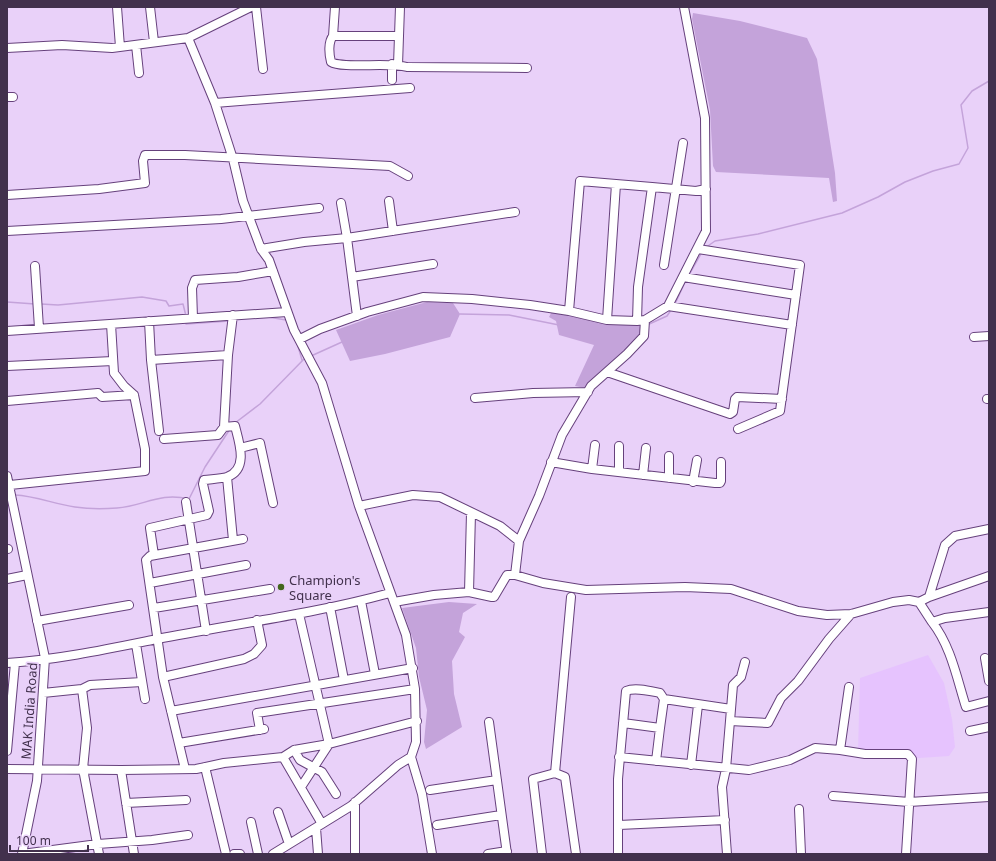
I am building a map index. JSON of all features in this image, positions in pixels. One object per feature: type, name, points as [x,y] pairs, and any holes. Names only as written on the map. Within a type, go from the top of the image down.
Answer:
[{"type":"street","points":[[117,7],[120,47]]},
{"type":"street","points":[[150,7],[154,42]]},
{"type":"street","points":[[7,48],[62,45],[112,48],[188,38],[251,7]]},
{"type":"street","points":[[256,7],[263,69]]},
{"type":"street","points":[[335,7],[330,55],[331,62],[334,63],[395,65],[407,67],[527,68]]},
{"type":"street","points":[[392,80],[395,65],[400,7]]},
{"type":"street","points":[[300,339],[320,329],[357,316],[423,298],[472,299],[569,311],[607,320],[642,323],[672,306],[702,249],[706,231],[705,118],[684,7]]},
{"type":"street","points":[[333,36],[398,36]]},
{"type":"street","points":[[188,38],[214,103],[233,158],[248,215],[261,249],[270,260],[294,330],[322,383],[359,506],[406,635],[413,668],[417,721],[416,742],[411,757],[422,794],[432,854]]},
{"type":"street","points":[[136,45],[139,74]]},
{"type":"street","points":[[214,103],[410,88]]},
{"type":"street","points":[[664,265],[683,143]]},
{"type":"street","points":[[7,195],[99,189],[145,183],[143,161],[145,155],[185,155],[390,166],[408,176]]},
{"type":"street","points":[[569,311],[580,181],[652,186],[696,191],[706,189]]},
{"type":"street","points":[[607,320],[616,184]]},
{"type":"street","points":[[514,575],[519,541],[539,496],[562,435],[591,386],[644,336],[638,287],[652,186]]},
{"type":"street","points":[[389,201],[393,231]]},
{"type":"street","points":[[341,203],[357,316]]},
{"type":"street","points":[[7,231],[221,219],[319,208]]},
{"type":"street","points":[[261,249],[304,242],[347,238],[515,212]]},
{"type":"street","points":[[702,249],[800,265],[779,413],[738,428]]},
{"type":"street","points":[[352,277],[433,264]]},
{"type":"street","points":[[34,266],[39,328]]},
{"type":"street","points":[[193,318],[192,288],[195,280],[238,277],[273,272]]},
{"type":"street","points":[[686,278],[796,295]]},
{"type":"street","points":[[672,306],[792,325]]},
{"type":"street","points":[[7,331],[287,312]]},
{"type":"street","points":[[164,439],[218,435],[225,427],[228,355],[233,315]]},
{"type":"street","points":[[149,321],[151,360],[159,431]]},
{"type":"street","points":[[10,489],[145,471],[145,449],[134,394],[124,386],[114,373],[111,324]]},
{"type":"street","points":[[974,337],[989,336]]},
{"type":"street","points":[[151,360],[228,355]]},
{"type":"street","points":[[7,366],[113,361]]},
{"type":"street","points":[[607,372],[730,414],[733,412],[735,399],[737,397],[782,399]]},
{"type":"street","points":[[475,398],[533,393],[588,392]]},
{"type":"street","points":[[7,401],[98,393],[102,397],[134,394]]},
{"type":"street","points":[[154,555],[150,528],[203,517],[209,511],[203,484],[204,480],[227,477],[237,470],[241,456],[235,426],[225,427]]},
{"type":"street","points":[[240,448],[260,443],[273,503]]},
{"type":"street","points":[[592,469],[595,445]]},
{"type":"street","points":[[619,446],[619,472]]},
{"type":"street","points":[[643,475],[646,448]]},
{"type":"street","points":[[669,456],[669,478]]},
{"type":"street","points":[[693,482],[697,460]]},
{"type":"street","points":[[551,462],[592,469],[693,482],[721,483],[720,462]]},
{"type":"street","name":"MAK India Road","points":[[7,476],[45,658],[38,769],[22,854]]},
{"type":"street","points":[[227,477],[233,540]]},
{"type":"street","points":[[359,506],[413,494],[440,497],[500,526],[519,541]]},
{"type":"street","points":[[186,502],[206,631]]},
{"type":"street","points":[[469,592],[471,513]]},
{"type":"street","points":[[929,597],[945,545],[954,536],[989,528]]},
{"type":"street","points":[[185,769],[163,677],[156,639],[154,608],[146,560],[147,557],[154,555],[243,539]]},
{"type":"street","points":[[150,583],[246,565]]},
{"type":"street","points":[[394,602],[434,595],[469,592],[494,596],[507,574],[543,583],[586,590],[685,587],[730,589],[798,611],[827,615],[852,614],[892,602],[909,600],[919,602],[929,597],[989,576]]},
{"type":"street","points":[[7,579],[27,575]]},
{"type":"street","points":[[154,608],[270,589]]},
{"type":"street","points":[[7,751],[11,663],[136,644],[257,620],[298,614],[330,606],[361,601],[390,593]]},
{"type":"street","points":[[555,774],[571,597]]},
{"type":"street","points":[[361,601],[375,674]]},
{"type":"street","points":[[919,602],[941,635],[950,657],[966,707],[989,701]]},
{"type":"street","points":[[37,621],[129,606]]},
{"type":"street","points":[[330,606],[344,680]]},
{"type":"street","points":[[932,622],[956,616],[989,612]]},
{"type":"street","points":[[298,614],[328,744],[301,787]]},
{"type":"street","points":[[730,721],[768,723],[781,698],[798,681],[830,639],[852,614]]},
{"type":"street","points":[[163,677],[244,659],[254,654],[262,644],[257,620]]},
{"type":"street","points":[[136,644],[145,699]]},
{"type":"street","points":[[985,658],[989,681]]},
{"type":"street","points":[[727,854],[722,787],[726,769],[733,685],[741,677],[745,662]]},
{"type":"street","points":[[171,711],[413,668]]},
{"type":"street","points":[[43,693],[82,689],[90,685],[142,682]]},
{"type":"street","points":[[840,750],[849,687]]},
{"type":"street","points":[[82,689],[87,728],[83,769],[99,854]]},
{"type":"street","points":[[178,743],[262,729],[257,713],[415,689]]},
{"type":"street","points":[[618,854],[619,757],[625,693],[628,690],[660,693],[664,699],[656,761]]},
{"type":"street","points":[[664,699],[731,709]]},
{"type":"street","points":[[691,765],[698,705]]},
{"type":"street","points":[[7,769],[121,770],[185,769],[205,767],[224,763],[283,757],[294,750],[328,744],[417,721]]},
{"type":"street","points":[[488,854],[507,853],[489,722]]},
{"type":"street","points":[[623,724],[660,728]]},
{"type":"street","points":[[970,731],[989,727]]},
{"type":"street","points":[[619,757],[726,769],[749,770],[790,760],[815,748],[865,754],[908,754],[912,759],[906,854]]},
{"type":"street","points":[[294,750],[300,760],[322,772],[336,794]]},
{"type":"street","points":[[321,755],[322,772]]},
{"type":"street","points":[[283,757],[301,787],[319,826],[318,854]]},
{"type":"street","points":[[273,854],[355,802],[398,765],[411,757]]},
{"type":"street","points":[[205,767],[226,854]]},
{"type":"street","points":[[121,770],[134,854]]},
{"type":"street","points":[[542,854],[533,779],[555,774],[565,777],[576,854]]},
{"type":"street","points":[[430,790],[497,780]]},
{"type":"street","points":[[834,796],[909,802],[989,797]]},
{"type":"street","points":[[126,803],[186,800]]},
{"type":"street","points":[[355,802],[355,854]]},
{"type":"street","points":[[799,809],[801,854]]},
{"type":"street","points":[[278,812],[289,844]]},
{"type":"street","points":[[437,825],[502,815]]},
{"type":"street","points":[[619,825],[725,820]]},
{"type":"street","points":[[251,822],[258,854]]},
{"type":"street","points":[[22,854],[61,852],[98,844],[188,835]]},
{"type":"street","points":[[234,854],[240,854]]},
{"type":"shaded area","points":[[693,13],[740,21],[807,38],[817,59],[835,173],[837,201],[833,202],[829,178],[716,172],[713,166],[710,110],[692,19]]},
{"type":"shaded area","points":[[427,302],[453,303],[460,314],[450,337],[385,354],[350,361],[336,330],[378,315]]},
{"type":"shaded area","points":[[552,311],[619,324],[641,325],[642,330],[632,344],[585,388],[575,386],[594,345],[559,335],[556,321],[549,317]]},
{"type":"shaded area","points":[[449,602],[477,604],[463,613],[459,632],[465,637],[452,661],[454,694],[462,727],[426,749],[424,742],[427,710],[419,677],[416,648],[402,608]]},
{"type":"shaded area","points":[[928,655],[944,683],[952,719],[955,747],[949,756],[919,758],[858,751],[860,678]]},
{"type":"waterway","points":[[705,248],[715,241],[758,234],[842,213],[878,197],[905,182],[933,171],[959,164],[968,148],[961,105],[972,91],[989,81]]},
{"type":"waterway","points":[[689,275],[702,252]]},
{"type":"waterway","points":[[675,304],[686,280]]},
{"type":"waterway","points":[[41,304],[58,305],[142,297],[166,301],[169,306],[183,304],[186,316]]},
{"type":"waterway","points":[[7,302],[35,304]]},
{"type":"waterway","points":[[647,325],[667,316],[671,310]]},
{"type":"waterway","points":[[460,314],[509,315],[559,325]]},
{"type":"waterway","points":[[268,317],[286,320]]},
{"type":"waterway","points":[[186,322],[186,324],[229,321]]},
{"type":"waterway","points":[[311,356],[342,342]]},
{"type":"waterway","points":[[297,343],[302,360]]},
{"type":"waterway","points":[[235,423],[260,404],[305,358]]},
{"type":"waterway","points":[[15,495],[75,507],[96,509],[127,507],[169,497],[189,499],[205,467],[230,429]]},
{"type":"place","name":"Champion's Square","points":[[281,587]]}]
